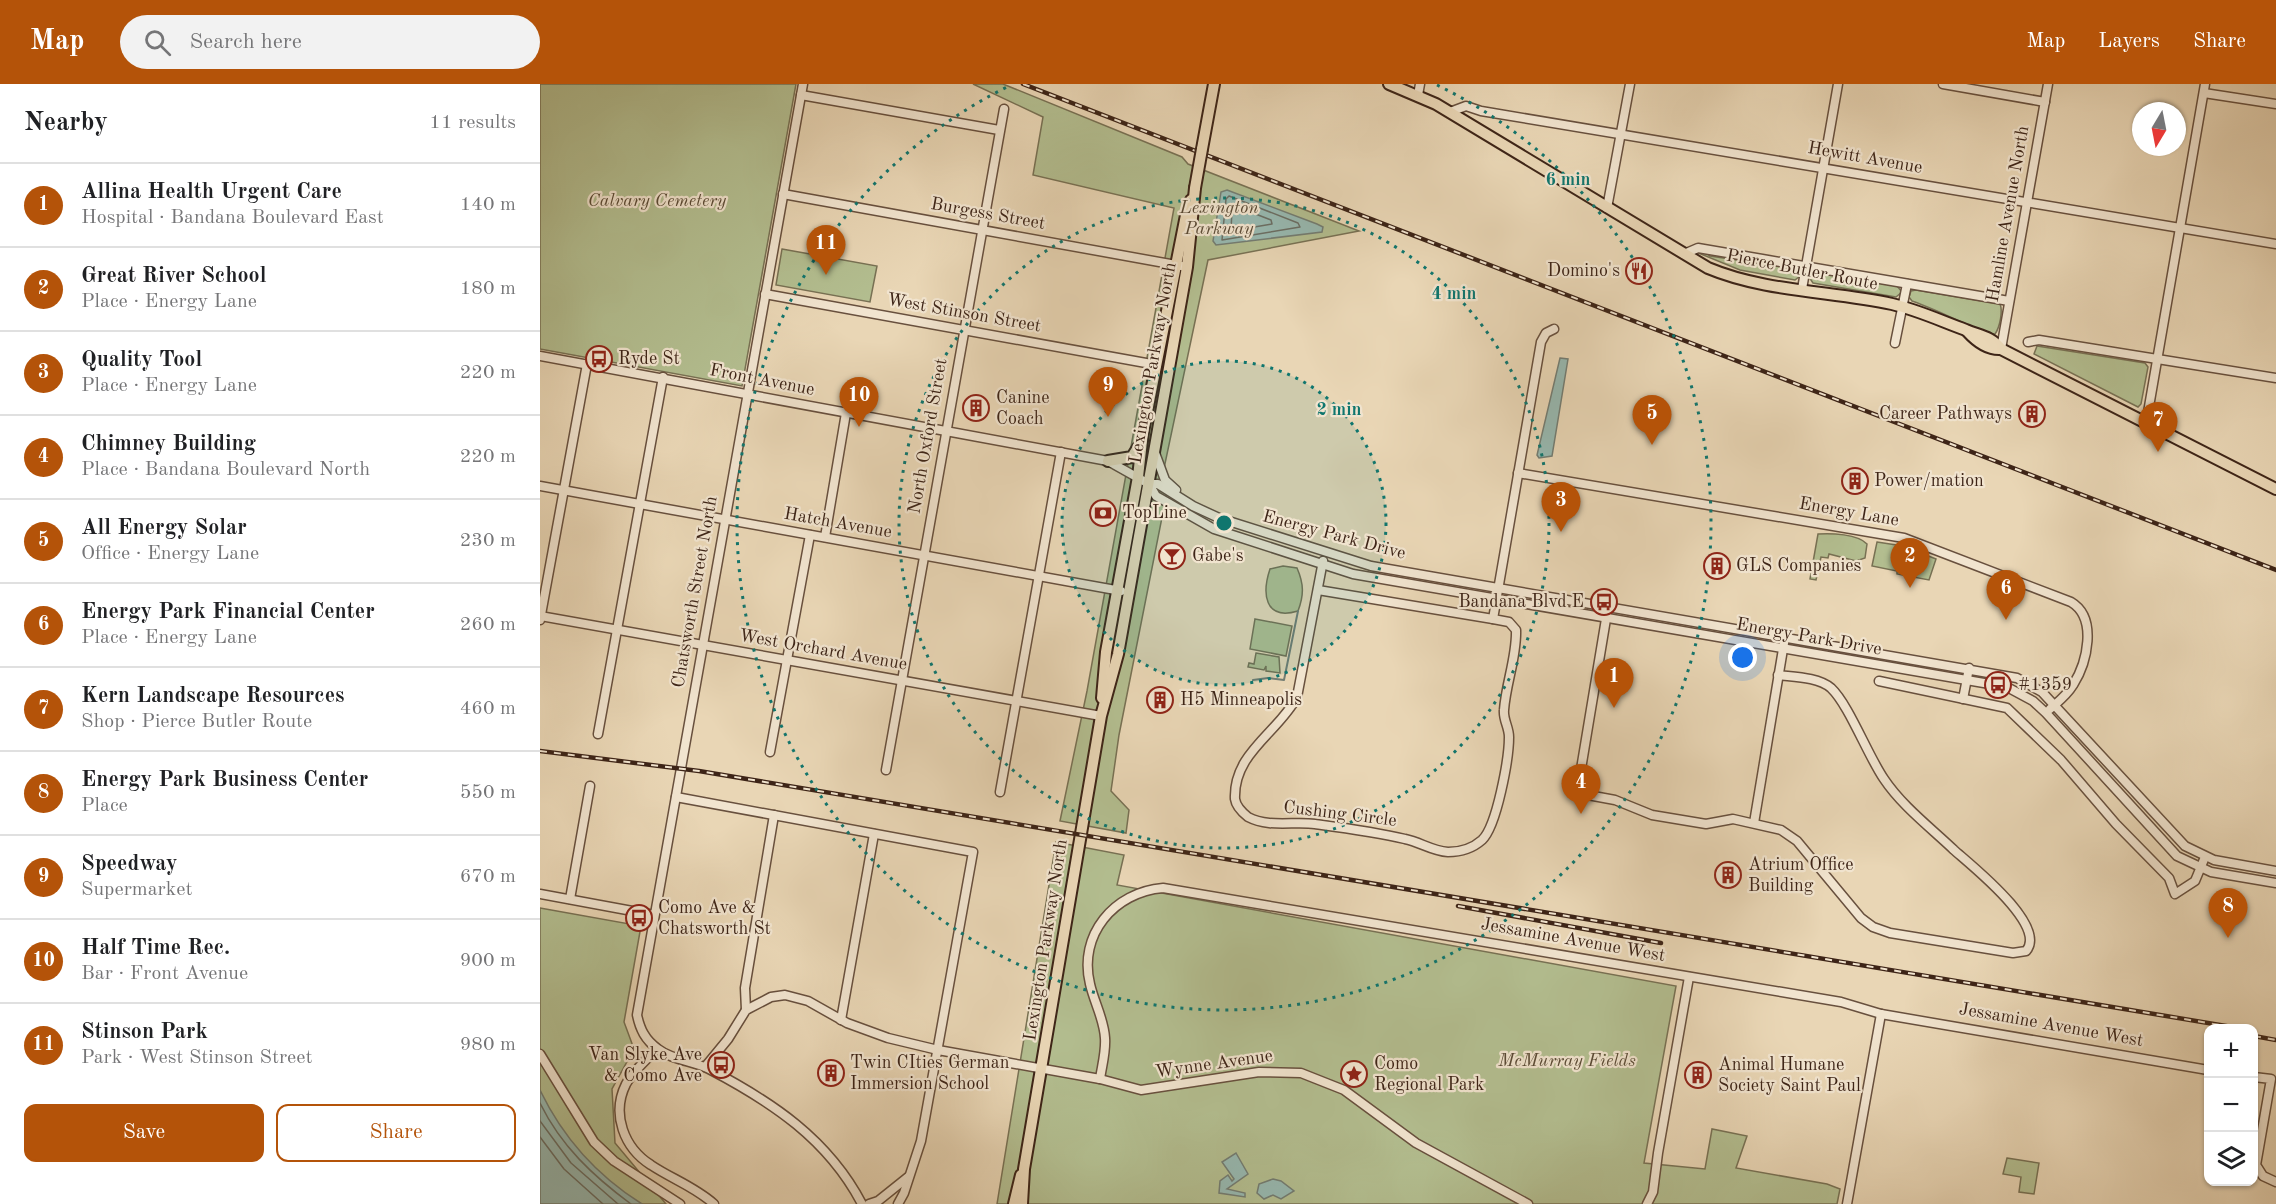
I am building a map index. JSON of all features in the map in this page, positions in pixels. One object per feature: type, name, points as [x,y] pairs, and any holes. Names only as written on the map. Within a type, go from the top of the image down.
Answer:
[{"type":"main road","points":[[1196,188],[1214,84]]},
{"type":"main road","name":"Pierce Butler Route","points":[[1389,84],[1419,90],[1450,112],[1708,268],[1734,277],[1903,306],[1993,340],[2001,349],[2276,489]]},
{"type":"main road","name":"Lexington Parkway North","points":[[1022,1204],[1024,1169],[1046,1069],[1101,716],[1104,669],[1143,437],[1175,265],[1186,215],[1196,188]]},
{"type":"main road","name":"Lexington Parkway North","points":[[1101,716],[1118,654],[1149,484],[1187,267],[1196,188]]},
{"type":"main road","points":[[1108,460],[1132,458],[1143,437]]},
{"type":"main road","name":"Lexington Parkway North","points":[[1014,1204],[1015,1190],[1024,1169]]},
{"type":"street","name":"Chatsworth Street North","points":[[657,1049],[640,1028],[637,1006],[802,84]]},
{"type":"street","points":[[1607,208],[1630,84]]},
{"type":"street","points":[[1802,288],[1838,84]]},
{"type":"street","points":[[1943,84],[2045,102]]},
{"type":"street","name":"Hamline Avenue North","points":[[2001,349],[2048,84]]},
{"type":"street","points":[[2146,424],[2204,88],[2276,104]]},
{"type":"street","points":[[801,95],[999,130]]},
{"type":"street","name":"Hewitt Avenue","points":[[1450,112],[1466,106],[1481,111],[2276,244]]},
{"type":"street","name":"North Oxford Street","points":[[886,770],[1004,109]]},
{"type":"street","name":"Burgess Street","points":[[783,194],[1187,267]]},
{"type":"street","points":[[1684,254],[1695,248],[1704,249],[2009,301]]},
{"type":"street","points":[[1895,343],[1907,284]]},
{"type":"street","name":"West Stinson Street","points":[[765,294],[1157,365]]},
{"type":"street","points":[[1318,590],[1493,619],[1541,342],[1546,333],[1554,329]]},
{"type":"street","points":[[2028,342],[2038,340],[2276,378]]},
{"type":"street","name":"Front Avenue","points":[[540,356],[1108,460],[1149,484]]},
{"type":"street","points":[[540,618],[587,364]]},
{"type":"street","points":[[598,734],[663,377]]},
{"type":"street","points":[[825,537],[846,413]]},
{"type":"street","points":[[1000,792],[1061,452]]},
{"type":"street","points":[[1154,452],[1165,480],[1189,503]]},
{"type":"street","name":"Energy Lane","points":[[1518,473],[1904,538],[2071,602],[2083,612],[2087,623],[2083,660],[2074,683],[2046,713]]},
{"type":"street","name":"Energy Park Drive","points":[[1149,484],[1158,484],[1219,518],[1371,566],[1606,619],[2007,687],[2021,693],[2046,713],[2168,848],[2202,869],[2276,883]]},
{"type":"street","name":"Energy Park Drive","points":[[1149,484],[1156,495],[1214,529],[1376,579],[1608,607],[2017,678],[2042,692],[2184,846],[2205,857],[2276,871]]},
{"type":"street","name":"Hatch Avenue","points":[[540,486],[1129,594]]},
{"type":"street","points":[[770,752],[810,535]]},
{"type":"street","name":"Cushing Circle","points":[[1325,552],[1297,697],[1288,712],[1247,755],[1242,767],[1235,799],[1244,813],[1254,819],[1292,825],[1312,823],[1394,837],[1426,848],[1447,852],[1469,848],[1480,842],[1494,821],[1507,754],[1509,735],[1504,710],[1516,635],[1514,624],[1493,619]]},
{"type":"street","points":[[1608,607],[1577,793],[1615,800],[1652,815],[1706,824],[1733,819],[1781,830],[1794,839],[1856,912],[1873,927],[1890,933],[2013,953],[2020,953],[2029,947],[2030,932],[2021,916],[1890,788],[1834,692],[1816,681],[1778,675]]},
{"type":"street","name":"West Orchard Avenue","points":[[540,618],[1101,716]]},
{"type":"street","points":[[1754,823],[1785,637]]},
{"type":"street","points":[[1964,699],[1969,668]]},
{"type":"street","points":[[1879,681],[2007,708],[2020,718],[2061,760],[2152,863],[2169,878],[2175,894],[2188,888],[2202,869],[2205,857]]},
{"type":"street","points":[[570,899],[591,786]]},
{"type":"street","points":[[676,797],[973,852],[921,1141],[898,1204]]},
{"type":"street","points":[[705,1067],[728,1040],[746,1010],[744,988],[774,815]]},
{"type":"street","points":[[841,1020],[874,834]]},
{"type":"street","name":"Jessamine Avenue West","points":[[1100,1079],[1105,1036],[1089,977],[1091,942],[1101,922],[1118,903],[1139,892],[1154,888],[1174,888],[1841,1002],[1881,1014],[2204,1069]]},
{"type":"street","points":[[540,894],[654,915]]},
{"type":"street","points":[[1647,1204],[1653,1192],[1689,977]]},
{"type":"street","name":"Wynne Avenue","points":[[746,1010],[771,997],[785,995],[808,1001],[841,1020],[888,1038],[938,1050],[1100,1079],[1141,1090],[1273,1070],[1317,1077],[1344,1090],[1416,1143],[1528,1204]]},
{"type":"street","points":[[1846,1204],[1881,1014]]},
{"type":"street","points":[[714,1204],[696,1189],[652,1167],[627,1143],[621,1116],[624,1088],[657,1049],[705,1067],[779,1109],[809,1133],[843,1171],[862,1204]]},
{"type":"street","points":[[540,1054],[594,1142],[614,1161],[680,1204]]},
{"type":"street","points":[[2258,1078],[2271,1079],[2256,1165],[2258,1170],[2276,1182]]},
{"type":"street","points":[[869,1204],[878,1201],[908,1177]]},
{"type":"green space","name":"Calvary Cemetery","points":[[540,84],[796,84],[742,386],[540,349]]},
{"type":"green space","name":"Lexington Parkway","points":[[973,84],[1003,84],[1182,157],[1188,164],[1359,231],[1208,260],[1163,473],[1169,482],[1119,735],[1111,791],[1129,810],[1126,833],[1060,821],[1087,691],[1174,208],[1033,175],[1043,117]]},
{"type":"green space","points":[[782,249],[877,266],[870,302],[776,285]]},
{"type":"green space","points":[[1703,251],[1710,256],[1796,269],[1800,276],[1795,280],[1740,270],[1696,252]]},
{"type":"green space","points":[[1813,272],[1897,286],[1902,292],[1896,297],[1813,283],[1809,277]]},
{"type":"green space","points":[[1911,291],[2000,304],[2001,315],[1997,331],[1995,334],[1981,330],[1912,301],[1909,297]]},
{"type":"green space","points":[[2037,346],[2145,363],[2148,367],[2141,404],[2138,407],[2034,354]]},
{"type":"green space","points":[[1818,534],[1844,535],[1863,541],[1867,544],[1865,558],[1856,561],[1829,554],[1828,558],[1821,557],[1816,580],[1810,579]]},
{"type":"green space","points":[[1877,542],[1903,546],[1936,559],[1929,580],[1897,574],[1897,571],[1872,566]]},
{"type":"green space","points":[[1283,566],[1297,568],[1299,574],[1302,590],[1298,611],[1278,612],[1268,603],[1266,587],[1270,569]]},
{"type":"green space","points":[[1255,619],[1292,626],[1286,656],[1250,649]]},
{"type":"green space","points":[[1256,653],[1279,657],[1280,673],[1266,671],[1266,666],[1264,670],[1248,667],[1249,663],[1254,664]]},
{"type":"green space","name":"Como Regional Park","points":[[1056,842],[1124,855],[1117,885],[1676,986],[1644,1163],[1705,1169],[1712,1129],[1747,1136],[1736,1168],[1827,1184],[1840,1189],[1837,1204],[997,1204]]},
{"type":"green space","points":[[540,908],[641,926],[624,1022],[634,1049],[612,1089],[615,1143],[666,1204],[540,1204]]},
{"type":"green space","points":[[2007,1158],[2039,1163],[2034,1194],[2019,1192],[2021,1177],[2003,1174]]},
{"type":"water","points":[[1227,190],[1317,224],[1323,227],[1322,232],[1216,245],[1213,241],[1221,192]]},
{"type":"water","points":[[1560,358],[1568,359],[1552,456],[1539,458],[1537,455]]},
{"type":"water","points":[[540,1090],[559,1124],[582,1154],[610,1181],[642,1204],[540,1204]]},
{"type":"water","points":[[1236,1153],[1248,1174],[1227,1189],[1245,1193],[1245,1197],[1219,1193],[1220,1181],[1228,1175],[1232,1181],[1234,1179],[1222,1162]]},
{"type":"water","points":[[1273,1179],[1281,1181],[1294,1191],[1281,1199],[1273,1195],[1264,1199],[1257,1193],[1259,1184]]},
{"type":"waterway","points":[[1253,680],[1268,678],[1284,680],[1298,611]]},
{"type":"railway","points":[[1023,84],[2276,570]]},
{"type":"railway","points":[[540,751],[699,771],[2214,1024]]},
{"type":"railway","points":[[1458,906],[1661,943]]},
{"type":"railway","points":[[2258,1037],[2276,1040]]},
{"type":"place","name":"Domino's","points":[[1639,271]]},
{"type":"place","name":"Stinson Park","points":[[826,275]]},
{"type":"place","name":"Ryde St","points":[[599,359]]},
{"type":"place","name":"Canine Coach","points":[[976,408]]},
{"type":"place","name":"Career Pathways","points":[[2032,414]]},
{"type":"place","name":"Speedway","points":[[1108,417]]},
{"type":"place","name":"Half Time Rec.","points":[[859,427]]},
{"type":"place","name":"All Energy Solar","points":[[1652,445]]},
{"type":"place","name":"Kern Landscape Resources","points":[[2158,452]]},
{"type":"place","name":"Power/mation","points":[[1855,481]]},
{"type":"place","name":"TopLine","points":[[1103,513]]},
{"type":"place","name":"Quality Tool","points":[[1561,532]]},
{"type":"place","name":"Gabe's","points":[[1172,556]]},
{"type":"place","name":"GLS Companies","points":[[1717,566]]},
{"type":"place","name":"Great River School","points":[[1910,588]]},
{"type":"place","name":"Bandana Blvd E","points":[[1604,602]]},
{"type":"place","name":"Energy Park Financial Center","points":[[2006,620]]},
{"type":"place","name":"#1359","points":[[1998,685]]},
{"type":"place","name":"H5 Minneapolis","points":[[1160,700]]},
{"type":"place","name":"Allina Health Urgent Care","points":[[1614,708]]},
{"type":"place","name":"Chimney Building","points":[[1581,814]]},
{"type":"place","name":"Atrium Office Building","points":[[1728,875]]},
{"type":"place","name":"Como Ave & Chatsworth St","points":[[639,918]]},
{"type":"place","name":"Energy Park Business Center","points":[[2228,938]]},
{"type":"place","name":"Van Slyke Ave & Como Ave","points":[[721,1065]]},
{"type":"place","name":"Twin CIties German Immersion School","points":[[831,1073]]},
{"type":"place","name":"Como Regional Park","points":[[1354,1074]]},
{"type":"place","name":"Animal Humane Society Saint Paul","points":[[1698,1075]]},
{"type":"park label","name":"McMurray Fields","points":[[1567,1061]]}]
